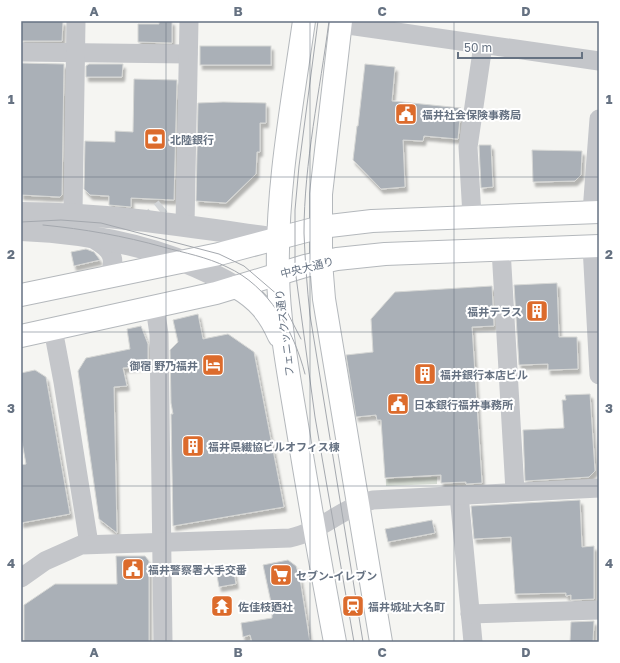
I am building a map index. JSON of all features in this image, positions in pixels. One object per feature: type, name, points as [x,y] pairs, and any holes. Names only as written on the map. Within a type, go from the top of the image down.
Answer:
[{"type":"main road","name":"フェニックス通り","points":[[304,21],[285,158],[278,239],[278,274],[284,347],[313,530],[335,642]]},
{"type":"main road","points":[[341,23],[324,163],[320,262],[324,299],[381,642]]},
{"type":"main road","points":[[21,295],[182,260],[219,254],[321,227],[372,221],[596,212]]},
{"type":"main road","name":"中央大通り","points":[[21,336],[154,307],[236,287],[320,262],[380,255],[596,246]]},
{"type":"main road","points":[[236,287],[258,303],[266,311],[273,321],[284,347]]},
{"type":"street","points":[[73,213],[76,21]]},
{"type":"street","points":[[185,225],[189,21]]},
{"type":"street","points":[[341,23],[599,62]]},
{"type":"street","points":[[472,216],[468,147],[483,45]]},
{"type":"street","points":[[21,52],[188,54]]},
{"type":"street","points":[[596,212],[599,119]]},
{"type":"street","points":[[21,213],[73,213],[185,225],[278,239]]},
{"type":"street","points":[[21,230],[56,232],[90,237],[139,248],[182,260],[214,274],[236,287]]},
{"type":"street","points":[[90,237],[107,247],[113,260],[110,272],[102,278],[95,280]]},
{"type":"street","points":[[596,246],[599,375]]},
{"type":"street","points":[[501,249],[515,491]]},
{"type":"street","points":[[154,307],[159,334],[163,642]]},
{"type":"street","points":[[53,329],[89,544]]},
{"type":"street","points":[[21,578],[45,561],[68,549],[89,544],[290,538],[313,530],[358,506],[373,500],[515,491],[599,488]]},
{"type":"street","points":[[459,495],[474,642]]},
{"type":"street","points":[[470,614],[599,610]]},
{"type":"shaded area","points":[[437,477],[437,484],[386,486],[386,479]]},
{"type":"building","points":[[21,21],[63,21],[62,41],[21,41]]},
{"type":"building","points":[[159,21],[172,21],[172,43],[138,42],[138,24],[159,24]]},
{"type":"building","points":[[200,46],[271,46],[271,65],[200,65]]},
{"type":"building","points":[[21,63],[64,64],[62,195],[60,197],[21,195]]},
{"type":"building","points":[[89,64],[123,64],[122,77],[86,77],[86,66]]},
{"type":"building","points":[[365,64],[395,67],[392,101],[461,108],[458,139],[424,136],[423,141],[403,140],[405,187],[381,189],[353,160]]},
{"type":"building","name":"北陸銀行","points":[[134,79],[177,80],[174,200],[131,198],[131,207],[109,205],[109,196],[90,195],[84,189],[85,141],[115,142],[115,131],[133,132]]},
{"type":"building","points":[[198,103],[266,103],[266,123],[260,123],[260,152],[257,152],[256,174],[226,203],[196,201]]},
{"type":"building","points":[[479,145],[491,145],[493,187],[481,188]]},
{"type":"building","points":[[532,150],[582,151],[581,175],[575,181],[533,182]]},
{"type":"building","points":[[86,249],[94,252],[100,260],[74,266],[71,252]]},
{"type":"building","name":"福井テラス","points":[[557,283],[559,337],[577,337],[578,369],[548,370],[548,364],[519,365],[514,285]]},
{"type":"building","name":"福井銀行本店ビル","points":[[492,286],[494,326],[472,327],[482,483],[441,483],[441,475],[385,478],[381,420],[377,420],[376,415],[356,417],[346,355],[373,352],[371,319],[395,292]]},
{"type":"building","points":[[198,314],[203,339],[228,334],[254,352],[284,507],[173,526],[171,414],[173,414],[171,403],[170,350],[178,342],[173,320]]},
{"type":"building","points":[[141,326],[148,344],[148,366],[123,368],[127,386],[114,387],[117,533],[99,519],[78,371],[86,358],[130,349],[127,329]]},
{"type":"building","points":[[35,370],[46,377],[70,514],[21,523],[21,465],[26,464],[21,437],[21,373]]},
{"type":"building","points":[[590,394],[595,471],[589,477],[525,481],[523,430],[564,428],[562,400],[566,400],[565,395]]},
{"type":"building","points":[[580,500],[582,547],[594,546],[594,599],[571,600],[571,595],[566,596],[566,593],[515,594],[511,537],[474,539],[471,506]]},
{"type":"building","points":[[432,520],[435,533],[388,542],[385,529]]},
{"type":"building","points":[[116,556],[145,556],[149,561],[149,642],[24,642],[24,605],[55,584],[117,584]]},
{"type":"building","points":[[288,560],[296,566],[300,579],[310,642],[252,642],[250,635],[243,637],[241,623],[272,618],[272,607],[263,565]]},
{"type":"building","points":[[233,567],[236,584],[219,587],[216,570]]},
{"type":"building","points":[[594,621],[593,642],[570,642],[571,622]]},
{"type":"tunnel","points":[[142,223],[163,206]]},
{"type":"tram line","points":[[318,21],[299,166],[295,210],[295,269],[315,417],[354,642]]},
{"type":"tram line","points":[[329,21],[313,127],[307,180],[304,233],[305,253],[310,315],[363,642]]},
{"type":"tram line","points":[[21,222],[61,220],[101,223],[219,254],[244,266],[279,296],[301,339]]},
{"type":"tram line","points":[[43,225],[104,233],[134,239],[212,260],[242,275],[267,298],[287,326],[305,374]]},
{"type":"place","name":"福井社会保険事務局","points":[[406,114]]},
{"type":"place","name":"北陸銀行","points":[[155,139]]},
{"type":"place","name":"福井テラス","points":[[537,311]]},
{"type":"place","name":"御宿 野乃福井","points":[[213,365]]},
{"type":"place","name":"福井銀行本店ビル","points":[[425,374]]},
{"type":"place","name":"日本銀行福井事務所","points":[[398,404]]},
{"type":"place","name":"福井県繊協ビルオフィス棟","points":[[193,446]]},
{"type":"place","name":"福井警察署大手交番","points":[[133,569]]},
{"type":"place","name":"セブン-イレブン","points":[[281,575]]},
{"type":"place","name":"佐佳枝廼社","points":[[222,606]]},
{"type":"place","name":"福井城址大名町","points":[[353,606]]}]
